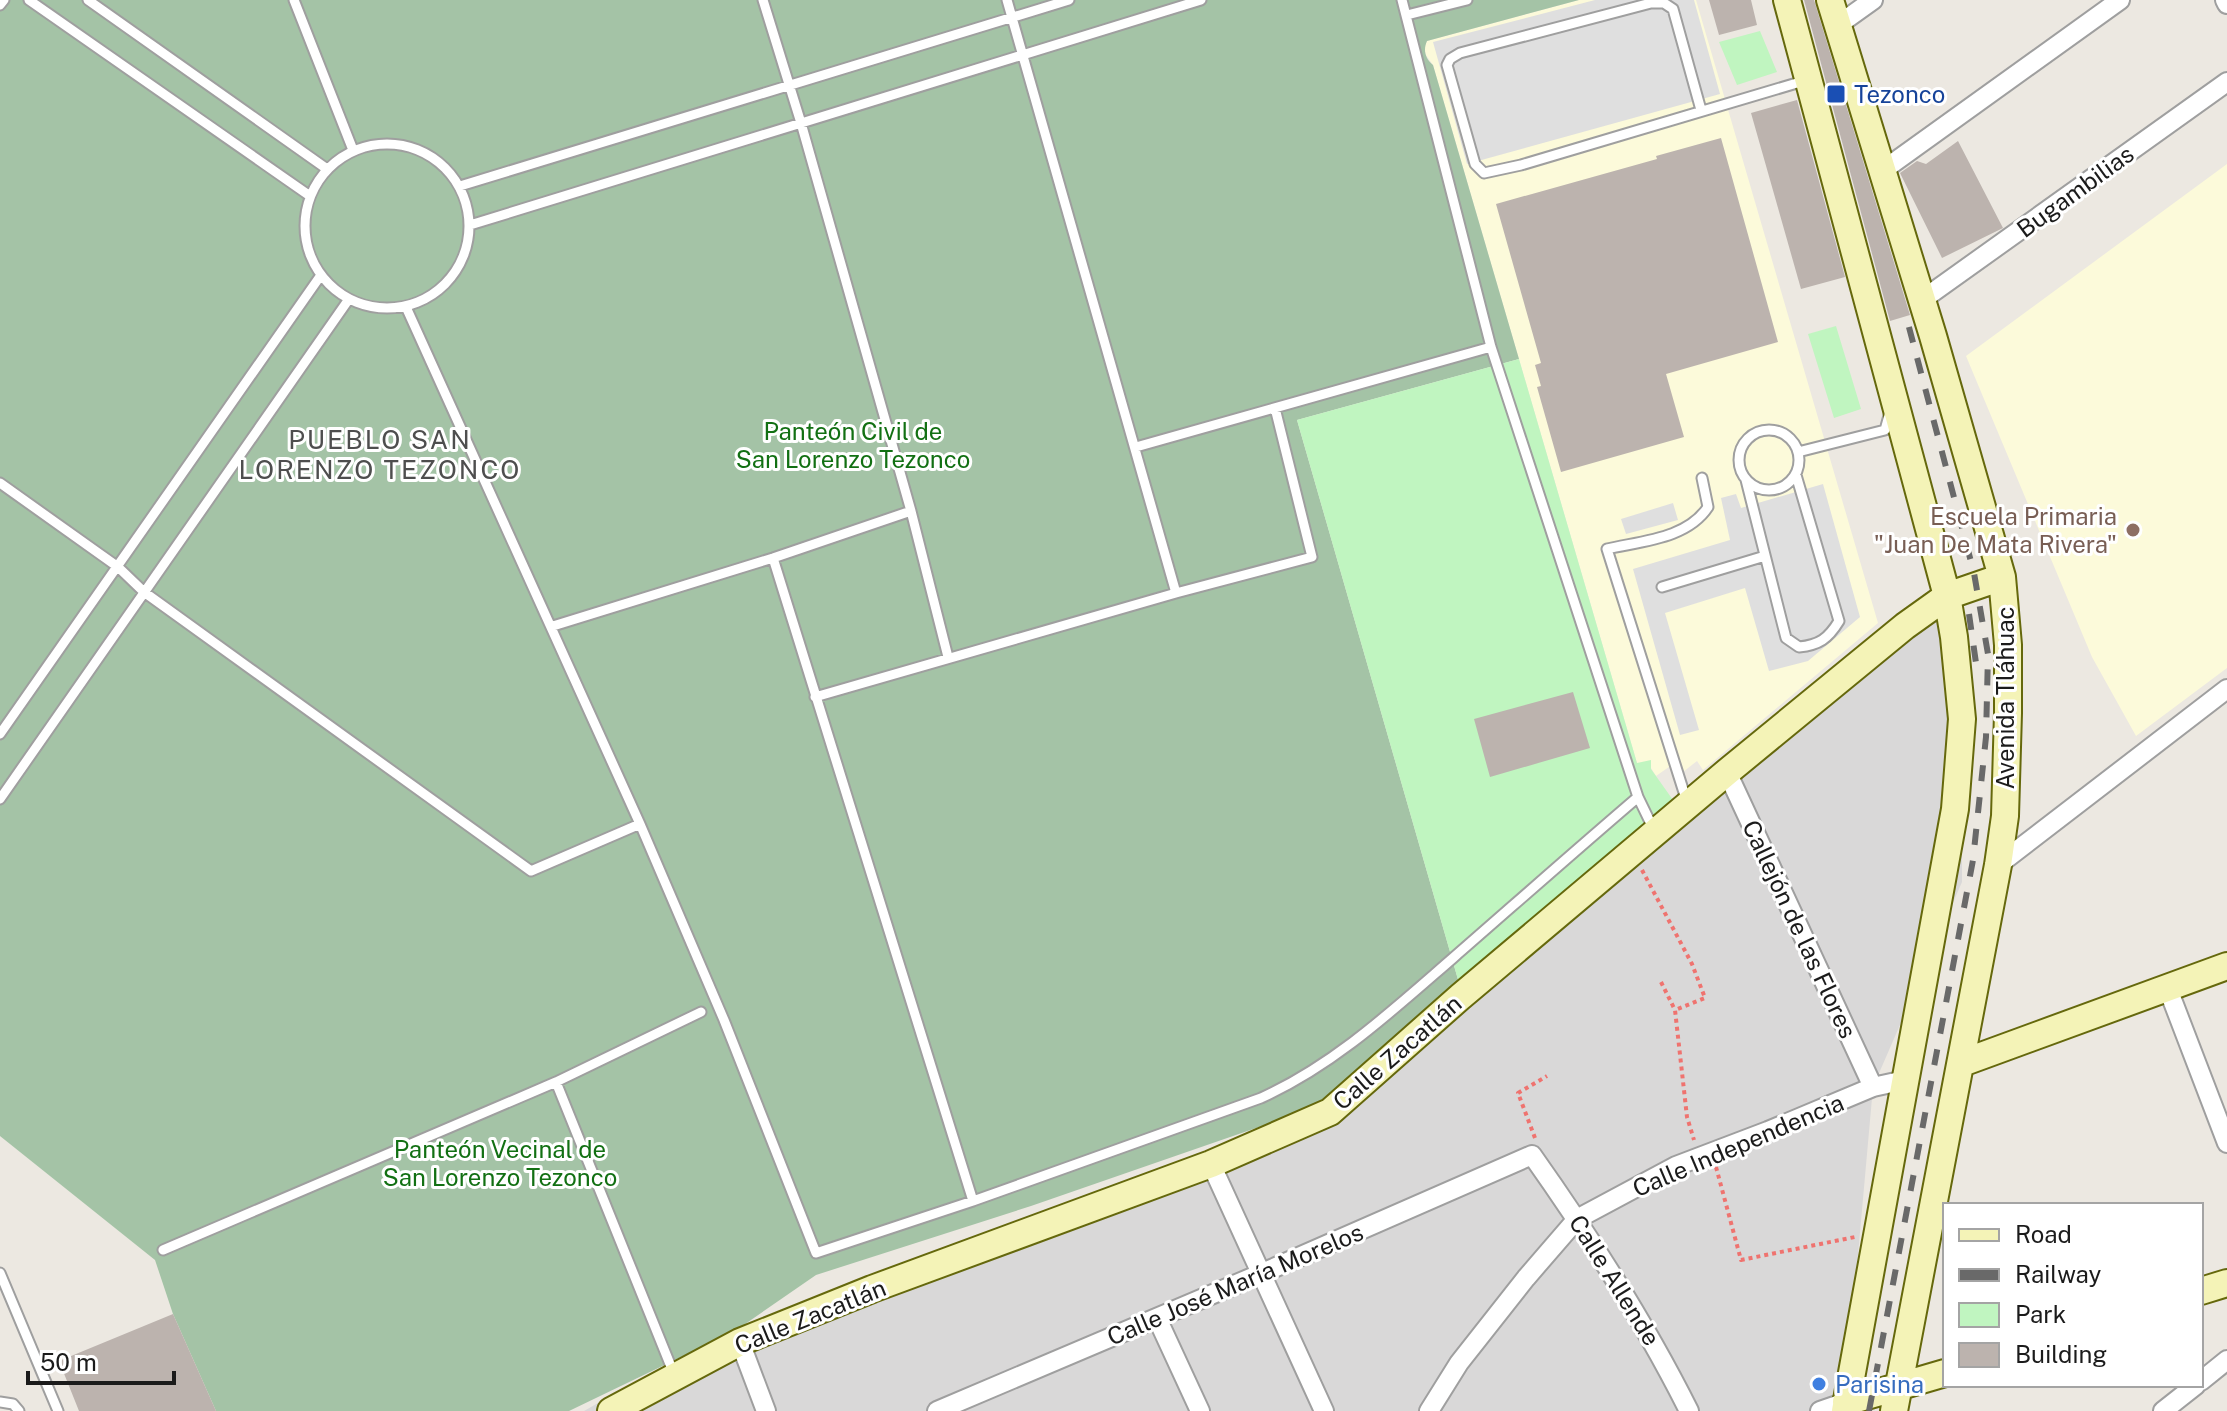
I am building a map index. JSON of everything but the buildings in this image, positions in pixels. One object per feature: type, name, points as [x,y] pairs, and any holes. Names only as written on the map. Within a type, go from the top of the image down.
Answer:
[{"type":"main road","name":"Avenida Tláhuac","points":[[1787,0],[1947,596],[1962,719],[1955,809],[1845,1407]]},
{"type":"main road","name":"Avenida Tláhuac","points":[[1830,0],[1922,300],[2002,577],[2008,645],[2005,816],[1998,865],[1896,1400]]},
{"type":"main road","name":"Calle Zacatlán","points":[[611,1411],[740,1342],[872,1289],[1211,1164],[1330,1112],[1460,997],[1905,626],[1947,596],[2002,577]]},
{"type":"main road","points":[[1962,1063],[2227,966]]},
{"type":"main road","points":[[2203,1290],[2227,1283]]},
{"type":"main road","points":[[1845,1407],[1896,1400],[1943,1374]]},
{"type":"street","points":[[1838,25],[1873,0]]},
{"type":"street","points":[[1882,171],[2120,0]]},
{"type":"street","name":"Bugambilias","points":[[1922,300],[2227,82]]},
{"type":"street","points":[[1998,865],[2227,689]]},
{"type":"street","name":"Callejón de las Flores","points":[[1727,772],[1873,1087]]},
{"type":"street","points":[[2168,989],[2227,1143]]},
{"type":"street","name":"Calle Independencia","points":[[1429,1411],[1459,1363],[1577,1219],[1676,1166],[1873,1087],[1905,1080]]},
{"type":"street","name":"Calle Allende","points":[[1532,1155],[1577,1219],[1656,1345],[1689,1411]]},
{"type":"street","name":"Calle José María Morelos","points":[[937,1411],[1532,1155]]},
{"type":"street","points":[[1211,1164],[1324,1411]]},
{"type":"street","points":[[1157,1318],[1200,1411]]},
{"type":"street","points":[[740,1342],[766,1411]]},
{"type":"street","points":[[2203,1379],[2227,1360]]},
{"type":"street","points":[[2163,1411],[2193,1387]]},
{"type":"street","points":[[1820,1411],[1845,1407]]},
{"type":"lane","points":[[0,5],[4,0]]},
{"type":"lane","points":[[29,0],[310,196]]},
{"type":"lane","points":[[88,0],[327,169]]},
{"type":"lane","points":[[294,0],[353,150]]},
{"type":"lane","points":[[763,0],[911,511],[948,657]]},
{"type":"lane","points":[[1007,0],[1176,593]]},
{"type":"lane","points":[[460,186],[1069,0]]},
{"type":"lane","points":[[470,225],[1201,0]]},
{"type":"lane","points":[[1402,0],[1491,347],[1638,797],[1655,833]]},
{"type":"lane","points":[[1407,15],[1467,0]]},
{"type":"lane","points":[[1701,110],[1673,9],[1664,3],[1651,3],[1460,53],[1447,65],[1475,164],[1484,173],[1521,165],[1810,79]]},
{"type":"lane","points":[[382,143],[413,147],[440,162],[460,186],[470,225],[464,256],[447,283],[435,293],[406,307],[377,308],[349,299],[321,275],[305,237],[305,216],[310,196],[327,169],[353,150],[382,143]]},
{"type":"lane","points":[[0,734],[321,275]]},
{"type":"lane","points":[[0,799],[349,299]]},
{"type":"lane","points":[[406,307],[640,824],[724,1020],[816,1253],[973,1201],[1261,1098],[1293,1083],[1390,1013],[1638,797]]},
{"type":"lane","points":[[1136,447],[1491,347]]},
{"type":"lane","points":[[1798,452],[1885,430],[1894,397]]},
{"type":"lane","points":[[815,697],[948,657],[1312,557],[1275,408]]},
{"type":"lane","points":[[1746,480],[1766,491],[1778,490],[1789,484],[1796,475],[1799,463],[1792,441],[1783,433],[1760,431],[1742,446],[1739,457],[1786,638],[1799,647],[1817,645],[1830,636],[1839,621],[1796,475]]},
{"type":"lane","points":[[1688,805],[1607,549],[1682,531],[1700,520],[1708,507],[1702,478]]},
{"type":"lane","points":[[0,483],[118,567],[144,592],[531,871],[640,824]]},
{"type":"lane","points":[[553,626],[773,558],[911,511]]},
{"type":"lane","points":[[1662,587],[1765,556]]},
{"type":"lane","points":[[773,558],[973,1201]]},
{"type":"lane","points":[[163,1250],[556,1082],[701,1012]]},
{"type":"lane","points":[[556,1082],[676,1377]]},
{"type":"lane","points":[[0,1273],[58,1411]]},
{"type":"lane","points":[[0,1402],[13,1404],[19,1411]]},
{"type":"path","points":[[1633,852],[1692,964],[1705,998],[1675,1010]]},
{"type":"path","points":[[1661,982],[1675,1010],[1687,1117],[1705,1155],[1741,1260],[1877,1233]]},
{"type":"path","points":[[1532,1155],[1536,1142],[1518,1093],[1547,1076]]},
{"type":"shaded area","points":[[1579,0],[1696,0],[1878,623],[1703,770],[1697,761],[1683,772],[1676,762],[1656,776],[1651,768],[1637,763],[1433,65],[1424,48],[1427,41]]},
{"type":"shaded area","points":[[1595,0],[1694,0],[1720,94],[1467,164],[1433,42]]},
{"type":"shaded area","name":"Escuela Primaria \"Juan De Mata Rivera\"","points":[[2227,164],[2227,668],[2136,736],[2092,657],[1966,356]]},
{"type":"shaded area","points":[[1823,484],[1860,617],[1808,661],[1769,671],[1745,588],[1665,613],[1699,730],[1680,735],[1633,569],[1730,540],[1721,498],[1736,494],[1741,508]]},
{"type":"shaded area","points":[[1673,503],[1678,520],[1626,534],[1621,519]]},
{"type":"shaded area","points":[[1947,596],[1962,719],[1962,882],[1873,1087],[1844,1411],[584,1411],[670,1362],[872,1289],[1330,1112]]},
{"type":"green space","name":"Panteón Civil de San Lorenzo Tezonco","points":[[0,0],[1579,0],[1427,41],[1425,48],[1433,65],[1519,359],[1297,420],[1459,983],[1311,1109],[1031,1206],[816,1275],[735,1331],[569,1411],[216,1411],[173,1314],[155,1260],[0,1136]]},
{"type":"green space","points":[[1760,31],[1777,72],[1737,85],[1719,42]]},
{"type":"green space","points":[[1836,326],[1861,409],[1834,418],[1808,334]]},
{"type":"green space","points":[[1519,359],[1637,763],[1651,760],[1651,769],[1673,800],[1459,983],[1297,420]]},
{"type":"railway","points":[[1869,1411],[1973,860],[1986,737],[1988,654],[1974,573],[1906,316]]},
{"type":"railway","points":[[1969,614],[1978,677]]},
{"type":"place","name":"Tezonco","points":[[1836,94]]},
{"type":"place","name":"Escuela Primaria \"Juan De Mata Rivera\"","points":[[2133,530]]},
{"type":"place","name":"Parisina","points":[[1819,1384]]},
{"type":"district","name":"PUEBLO SAN LORENZO TEZONCO","points":[[380,454]]},
{"type":"park label","name":"Panteón Vecinal de San Lorenzo Tezonco","points":[[500,1163]]}]
